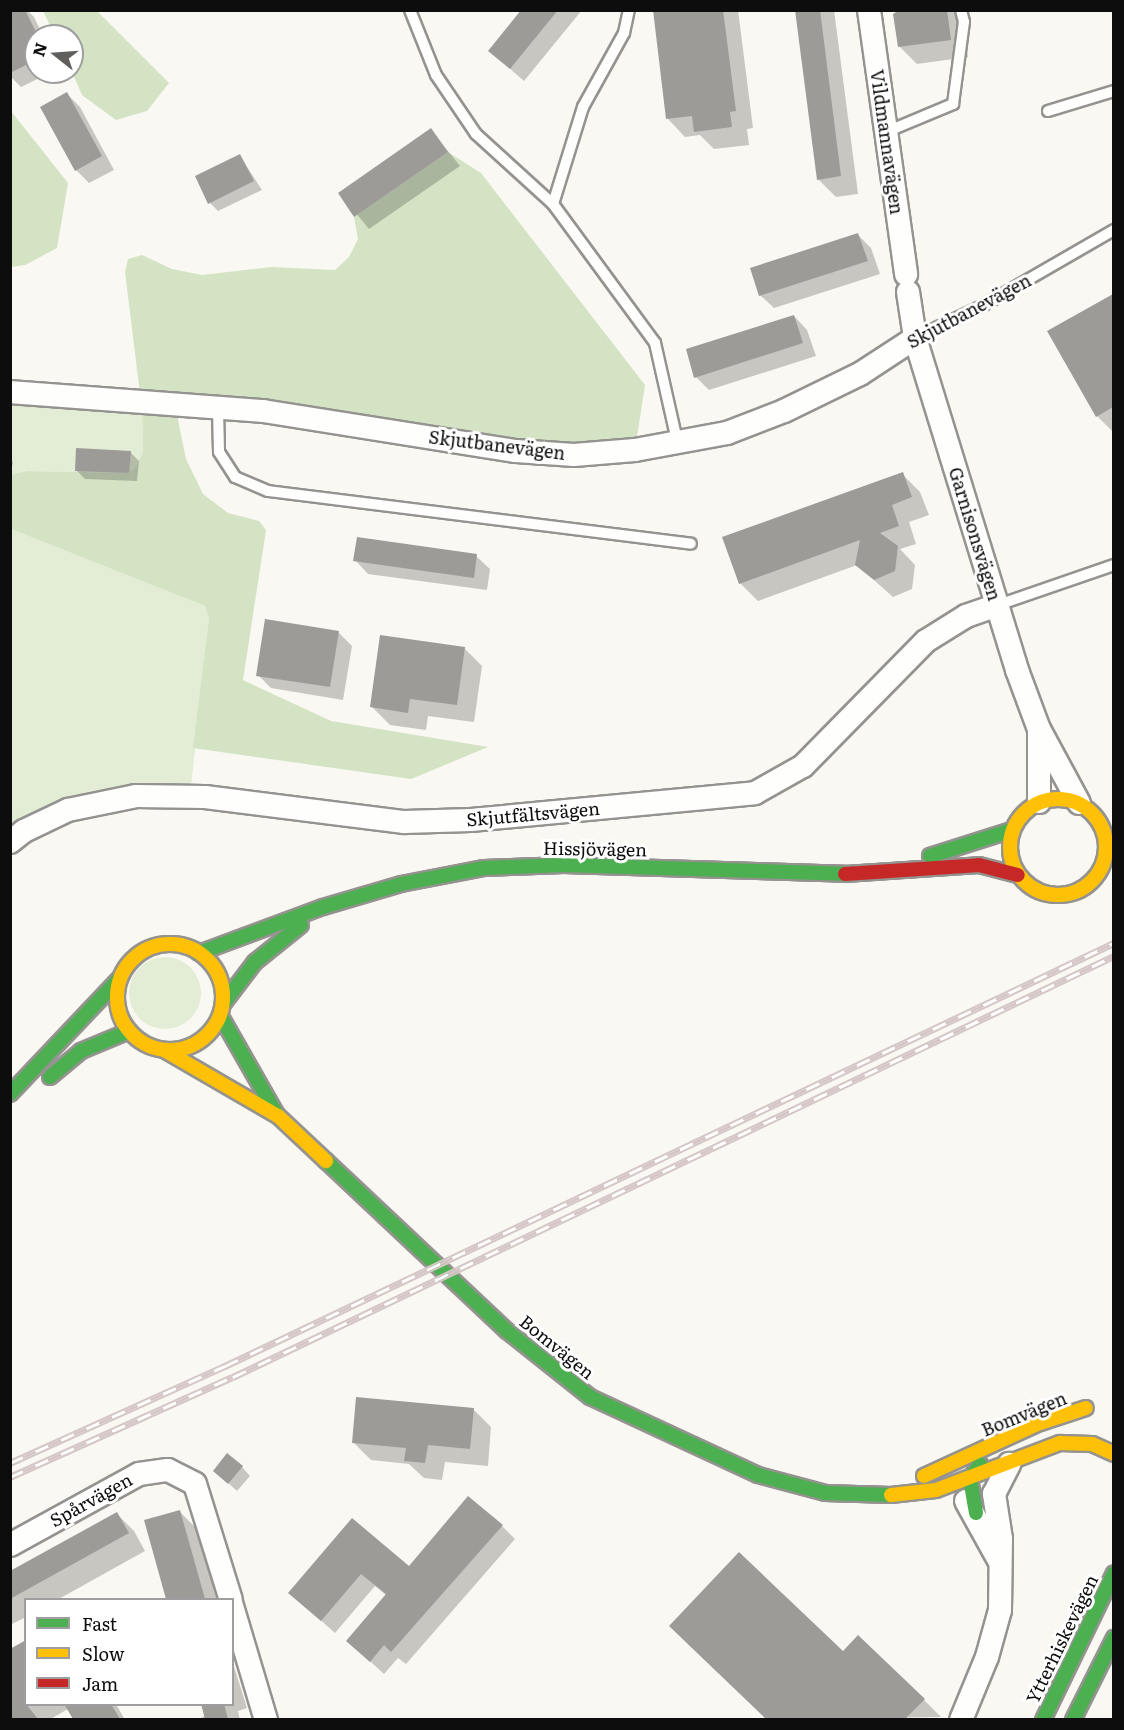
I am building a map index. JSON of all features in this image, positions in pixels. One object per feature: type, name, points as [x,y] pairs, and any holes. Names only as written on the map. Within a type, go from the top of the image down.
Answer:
[{"type":"main road","points":[[1087,809],[1105,837],[1107,868],[1094,881],[1075,894],[1045,895],[1018,875],[1009,853],[1012,831],[1021,816],[1039,802],[1053,798],[1087,809],[1113,819]]},
{"type":"main road","name":"Hissjövägen","points":[[872,874],[1012,831]]},
{"type":"main road","name":"Hissjövägen","points":[[199,953],[322,907],[401,884],[484,868],[564,865],[872,874],[979,865],[1018,875]]},
{"type":"main road","name":"Hissjövägen","points":[[221,1010],[255,962],[322,907]]},
{"type":"main road","points":[[10,1094],[120,978],[132,960],[151,948],[168,944],[199,953],[213,965],[223,988],[221,1010],[201,1040],[181,1050],[164,1050],[144,1044],[129,1031],[117,1000],[120,978]]},
{"type":"main road","name":"Bomvägen","points":[[221,1010],[278,1116]]},
{"type":"main road","points":[[10,1111],[81,1051],[129,1031]]},
{"type":"main road","name":"Bomvägen","points":[[164,1050],[278,1116],[507,1331],[590,1397],[758,1475],[825,1493],[876,1494],[933,1482],[1040,1423],[1086,1408],[1102,1406]]},
{"type":"main road","name":"Bomvägen","points":[[973,1477],[981,1463],[1069,1423],[1086,1408]]},
{"type":"main road","points":[[973,1477],[1060,1443],[1092,1444],[1113,1454]]},
{"type":"main road","name":"Ytterhiskevägen","points":[[1043,1719],[1113,1573]]},
{"type":"main road","points":[[1073,1719],[1113,1638]]},
{"type":"street","name":"Vildmannavägen","points":[[869,10],[915,338]]},
{"type":"street","name":"Skjutbanevägen","points":[[10,392],[263,411],[516,452],[574,455],[635,450],[727,433],[784,411],[860,374],[915,338]]},
{"type":"street","name":"Garnisonsvägen","points":[[915,338],[1039,729],[1087,809]]},
{"type":"street","name":"Skjutfältsvägen","points":[[10,842],[24,831],[68,810],[136,796],[205,796],[404,822],[471,820],[755,793],[803,766],[926,641],[966,616],[998,605]]},
{"type":"street","name":"Garnisonsvägen","points":[[1039,729],[1039,802]]},
{"type":"street","points":[[985,1509],[996,1483],[1009,1464]]},
{"type":"street","name":"Spårvägen","points":[[10,1545],[139,1474],[168,1470],[195,1484],[231,1598]]},
{"type":"street","points":[[961,1719],[987,1657],[1000,1610],[1000,1562],[987,1543],[985,1509],[973,1477],[949,1471],[933,1482],[985,1509]]},
{"type":"street","points":[[234,1613],[266,1719]]},
{"type":"lane","points":[[410,10],[436,75],[476,134],[553,204],[656,343],[677,441]]},
{"type":"lane","points":[[553,204],[583,107],[624,33],[629,10]]},
{"type":"lane","points":[[886,132],[953,104],[964,22],[962,10]]},
{"type":"lane","points":[[1048,111],[1113,91]]},
{"type":"lane","name":"Skjutbanevägen","points":[[915,338],[984,305],[1113,230]]},
{"type":"lane","points":[[218,408],[219,452],[235,477],[268,491],[691,544]]},
{"type":"lane","points":[[998,605],[1113,565]]},
{"type":"green space","points":[[43,11],[97,11],[169,83],[147,111],[116,120],[82,95],[77,84],[84,84],[84,24],[49,24]]},
{"type":"green space","points":[[11,111],[68,183],[57,248],[25,265],[11,267]]},
{"type":"green space","points":[[448,152],[481,173],[645,385],[635,450],[574,455],[180,405],[178,420],[186,459],[203,494],[228,513],[259,521],[266,530],[243,680],[331,721],[488,747],[411,779],[193,748],[209,619],[205,606],[11,529],[10,475],[27,471],[129,473],[136,467],[143,452],[142,410],[125,272],[128,259],[142,255],[172,269],[202,275],[272,267],[335,270],[349,257],[358,239],[354,217]]},
{"type":"green space","points":[[10,393],[142,410],[143,452],[136,467],[129,473],[27,471],[11,475]]},
{"type":"green space","points":[[11,529],[205,606],[209,619],[190,796],[136,796],[11,842]]},
{"type":"green space","points":[[158,957],[172,957],[191,967],[201,986],[201,1000],[191,1019],[172,1029],[158,1029],[139,1019],[129,1000],[129,986],[139,967]]},
{"type":"building","points":[[10,10],[25,10],[32,24],[24,24],[24,66],[10,73]]},
{"type":"building","points":[[521,10],[558,10],[510,69],[488,51]]},
{"type":"building","points":[[653,10],[723,10],[736,111],[730,112],[732,127],[694,132],[692,116],[666,119]]},
{"type":"building","points":[[795,10],[820,10],[841,176],[817,180]]},
{"type":"building","points":[[900,10],[947,10],[951,40],[898,47],[893,14]]},
{"type":"building","points":[[67,92],[102,156],[75,171],[40,107]]},
{"type":"building","points":[[431,128],[448,152],[354,217],[338,193]]},
{"type":"building","points":[[240,154],[254,181],[208,204],[195,176]]},
{"type":"building","points":[[858,233],[868,261],[759,296],[750,268]]},
{"type":"building","points":[[1113,294],[1113,407],[1096,417],[1047,331]]},
{"type":"building","points":[[794,315],[803,343],[694,378],[686,349]]},
{"type":"building","points":[[76,448],[131,451],[129,473],[75,471]]},
{"type":"building","points":[[903,472],[912,497],[892,505],[899,526],[880,533],[898,546],[895,571],[874,580],[855,565],[860,540],[739,584],[722,537]]},
{"type":"building","points":[[357,537],[477,554],[474,578],[353,561]]},
{"type":"building","points":[[265,619],[339,631],[330,687],[256,676]]},
{"type":"building","points":[[380,635],[465,647],[457,705],[410,699],[408,713],[370,707]]},
{"type":"building","points":[[356,1397],[474,1408],[470,1449],[428,1445],[425,1463],[404,1461],[406,1448],[352,1443]]},
{"type":"building","points":[[227,1453],[243,1466],[228,1484],[213,1471]]},
{"type":"building","points":[[468,1496],[503,1525],[391,1652],[384,1645],[370,1662],[346,1641],[386,1594],[361,1574],[321,1621],[288,1593],[352,1518],[409,1566]]},
{"type":"building","points":[[180,1510],[205,1598],[166,1598],[144,1520]]},
{"type":"building","points":[[117,1512],[129,1533],[10,1599],[10,1571]]},
{"type":"building","points":[[739,1552],[843,1651],[858,1635],[925,1699],[905,1719],[766,1719],[669,1626]]},
{"type":"building","points":[[24,1641],[24,1706],[28,1706],[38,1719],[10,1719],[10,1649]]},
{"type":"building","points":[[65,1706],[112,1706],[120,1719],[73,1719]]},
{"type":"building","points":[[202,1706],[225,1706],[228,1719],[205,1719]]},
{"type":"railway","points":[[10,1463],[225,1366],[1114,943]]},
{"type":"railway","points":[[10,1477],[233,1377],[1114,956]]},
{"type":"traffic: fast","points":[[930,856],[1012,830]]},
{"type":"traffic: fast","points":[[199,953],[323,907],[401,884],[484,868],[564,865],[845,874]]},
{"type":"traffic: fast","points":[[223,1004],[255,962],[301,925]]},
{"type":"traffic: fast","points":[[10,1094],[120,978]]},
{"type":"traffic: fast","points":[[220,1015],[277,1115]]},
{"type":"traffic: fast","points":[[50,1077],[81,1051],[129,1031]]},
{"type":"traffic: fast","points":[[326,1161],[507,1331],[590,1397],[758,1475],[825,1493],[891,1495]]},
{"type":"traffic: fast","points":[[976,1513],[970,1479],[980,1464]]},
{"type":"traffic: fast","points":[[1043,1720],[1114,1573]]},
{"type":"traffic: fast","points":[[1073,1720],[1114,1638]]},
{"type":"traffic: slow","points":[[1058,799],[1076,803],[1092,813],[1102,829],[1106,847],[1102,865],[1092,881],[1076,891],[1058,895],[1040,891],[1024,881],[1014,865],[1010,847],[1014,829],[1024,813],[1040,803],[1058,799]]},
{"type":"traffic: slow","points":[[170,944],[190,948],[207,960],[219,977],[223,997],[219,1017],[207,1034],[190,1046],[170,1050],[150,1046],[133,1034],[121,1017],[117,997],[121,977],[133,960],[150,948],[170,944]]},
{"type":"traffic: slow","points":[[164,1050],[278,1116],[326,1161]]},
{"type":"traffic: slow","points":[[924,1476],[1040,1423],[1086,1408]]},
{"type":"traffic: slow","points":[[891,1495],[936,1490],[1060,1443],[1092,1444],[1114,1454]]},
{"type":"traffic: jam","points":[[845,874],[979,865],[1018,875]]}]
